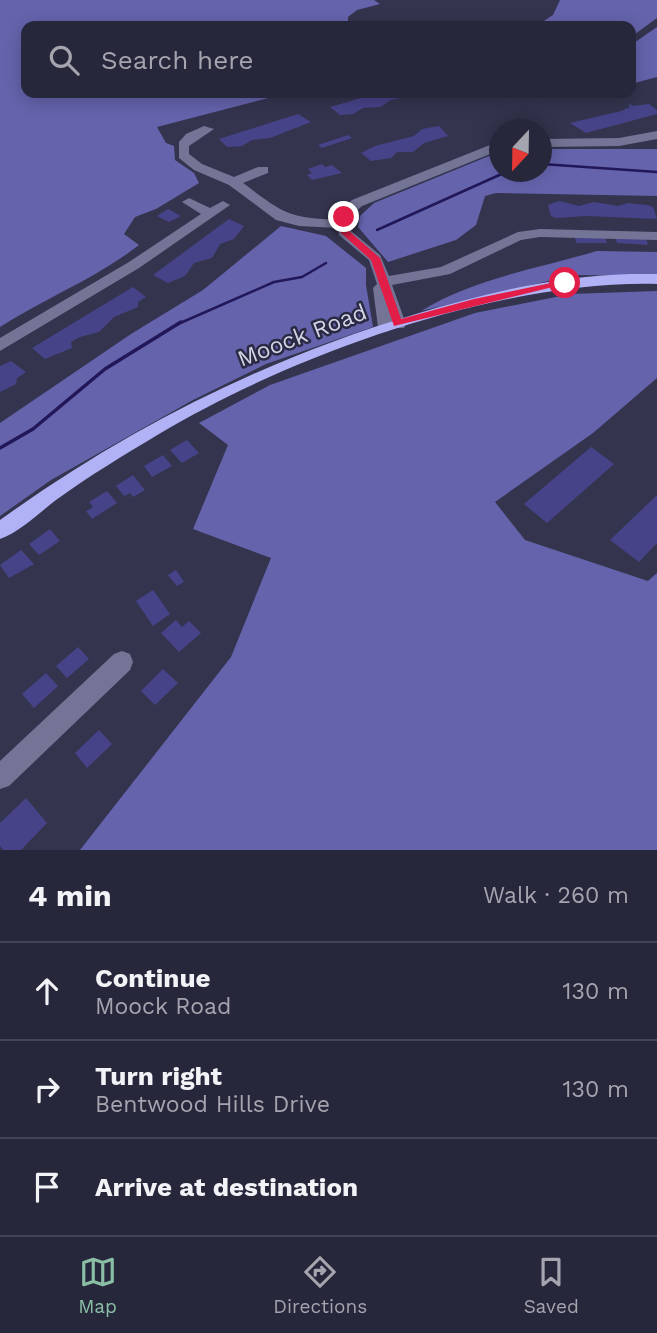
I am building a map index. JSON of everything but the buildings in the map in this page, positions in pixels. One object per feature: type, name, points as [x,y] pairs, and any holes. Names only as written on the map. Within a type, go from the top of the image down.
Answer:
[{"type":"main road","name":"Moock Road","points":[[0,531],[116,451],[192,407],[261,373],[392,326],[546,286],[589,280],[657,279]]},
{"type":"street","points":[[208,129],[183,145],[183,155],[193,165],[234,182],[289,220],[343,223]]},
{"type":"street","points":[[552,143],[607,143],[657,135]]},
{"type":"street","points":[[392,326],[379,299],[383,282],[375,258],[349,238],[343,223],[346,214],[358,203],[489,149]]},
{"type":"street","points":[[234,182],[263,170]]},
{"type":"street","points":[[0,345],[134,265],[216,209],[189,202]]},
{"type":"street","points":[[383,282],[445,271],[518,236],[657,236]]},
{"type":"street","points":[[0,777],[122,662]]},
{"type":"shaded area","points":[[0,0],[374,0],[380,4],[357,10],[348,17],[348,21],[21,21],[21,98],[269,98],[157,127],[166,143],[174,146],[175,160],[194,173],[199,183],[156,209],[135,217],[124,234],[139,245],[123,257],[0,327]]},
{"type":"shaded area","points":[[560,0],[657,0],[657,18],[636,33],[636,21],[544,21],[553,15]]},
{"type":"shaded area","points":[[657,27],[657,77],[636,83],[636,42]]},
{"type":"shaded area","points":[[552,149],[657,149],[657,196],[496,193],[485,196],[476,225],[456,240],[388,262],[358,227],[360,216],[374,203],[489,156],[489,182],[552,182]]},
{"type":"shaded area","points":[[281,226],[326,236],[366,268],[373,327],[266,364],[193,400],[51,480],[0,516],[0,423],[131,334],[203,290]]},
{"type":"shaded area","points":[[597,251],[657,252],[657,276],[574,275],[421,311],[485,282]]},
{"type":"shaded area","points":[[657,291],[657,378],[593,433],[495,502],[525,540],[648,581],[657,573],[657,850],[80,850],[231,657],[271,558],[193,529],[228,445],[199,423],[270,385],[475,313],[571,294]]},
{"type":"waterway","points":[[552,165],[657,172]]},
{"type":"waterway","points":[[377,230],[489,180]]},
{"type":"waterway","points":[[178,324],[274,282],[302,277],[326,263]]},
{"type":"waterway","points":[[0,448],[33,429],[105,369],[181,322]]},
{"type":"route","points":[[344,217],[344,232],[375,258],[398,324],[474,302],[565,283]]}]
